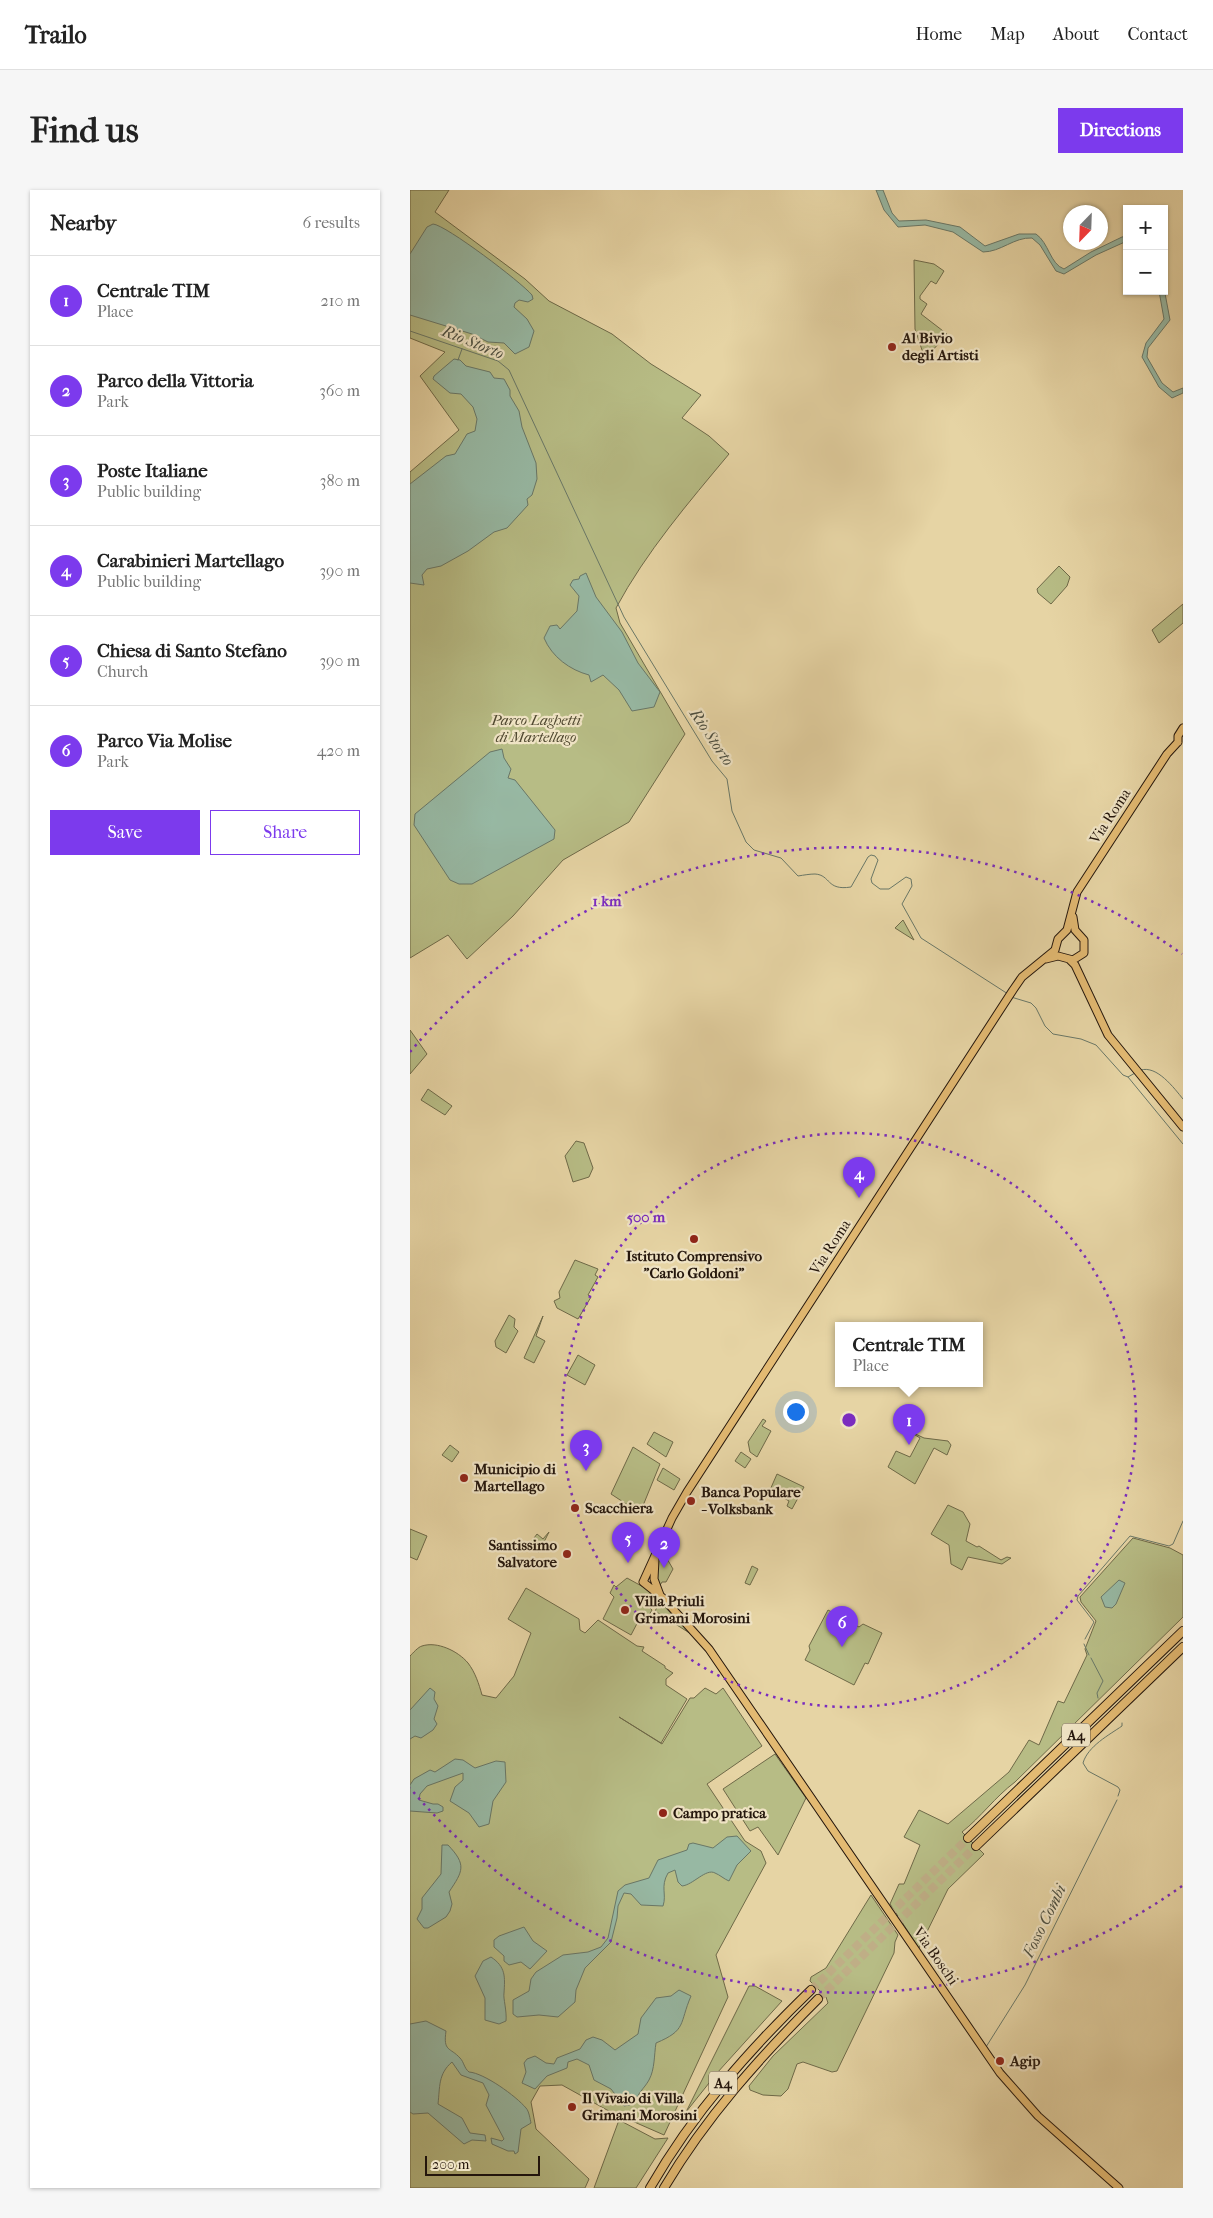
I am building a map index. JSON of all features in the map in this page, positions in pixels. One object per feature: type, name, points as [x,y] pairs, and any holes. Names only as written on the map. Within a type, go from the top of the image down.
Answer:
[{"type":"highway","name":"A4","points":[[968,1838],[1183,1631]]},
{"type":"highway","name":"A4","points":[[976,1846],[1183,1647]]},
{"type":"highway","name":"A4","points":[[650,2188],[683,2136],[719,2087],[745,2057],[811,1990]]},
{"type":"highway","name":"A4","points":[[664,2188],[686,2153],[728,2096],[818,1999]]},
{"type":"main road","name":"Via Roma","points":[[1064,933],[1074,898],[1080,887],[1168,754],[1180,745],[1183,728]]},
{"type":"main road","points":[[1071,910],[1073,925],[1085,943],[1080,965],[1083,981]]},
{"type":"main road","points":[[1062,957],[1056,947],[1058,939],[1064,933],[1078,933]]},
{"type":"main road","name":"Via Roma","points":[[656,1554],[672,1518],[694,1481],[1010,995],[1022,977],[1045,959],[1056,947]]},
{"type":"main road","points":[[1070,960],[1082,956]]},
{"type":"main road","points":[[1045,959],[1062,957],[1070,960],[1083,981],[1103,1026],[1144,1081],[1183,1127]]},
{"type":"main road","points":[[656,1554],[653,1572],[661,1596]]},
{"type":"main road","points":[[643,1582],[656,1554]]},
{"type":"main road","points":[[643,1582],[653,1572]]},
{"type":"main road","points":[[643,1582],[661,1596]]},
{"type":"main road","name":"Via Boschi","points":[[661,1596],[708,1650],[1000,2073],[1040,2117],[1119,2188]]},
{"type":"green space","name":"Parco Laghetti di Martellago","points":[[410,190],[449,190],[435,212],[525,279],[549,301],[612,334],[651,364],[701,395],[682,418],[709,436],[729,454],[654,547],[616,608],[620,623],[685,734],[629,822],[563,860],[513,916],[467,959],[448,935],[410,958],[410,472],[459,430],[420,376],[445,352],[410,338]]},
{"type":"green space","points":[[914,260],[934,264],[944,271],[936,284],[931,281],[920,296],[920,299],[927,304],[921,314],[947,334],[925,359],[915,329]]},
{"type":"green space","points":[[1059,566],[1070,577],[1067,586],[1051,604],[1038,593],[1037,589]]},
{"type":"green space","points":[[1183,604],[1183,623],[1159,643],[1152,630]]},
{"type":"green space","points":[[903,920],[914,940],[895,928]]},
{"type":"green space","points":[[410,1030],[427,1054],[410,1074]]},
{"type":"green space","points":[[428,1089],[452,1106],[445,1115],[421,1100]]},
{"type":"green space","points":[[576,1141],[584,1143],[593,1168],[589,1177],[573,1182],[565,1156]]},
{"type":"green space","points":[[575,1260],[598,1269],[595,1275],[598,1277],[588,1295],[591,1297],[578,1319],[557,1308],[554,1301],[560,1298],[559,1292]]},
{"type":"green space","points":[[509,1315],[515,1319],[514,1327],[518,1331],[506,1353],[496,1347],[495,1341]]},
{"type":"green space","points":[[543,1316],[536,1336],[545,1341],[534,1363],[524,1358]]},
{"type":"green space","points":[[578,1355],[595,1365],[585,1385],[567,1375]]},
{"type":"green space","points":[[763,1419],[766,1421],[762,1426],[771,1431],[757,1457],[750,1452],[748,1442]]},
{"type":"green space","points":[[907,1430],[924,1438],[948,1441],[951,1445],[947,1455],[934,1448],[915,1484],[888,1467],[896,1451],[910,1457],[920,1438]]},
{"type":"green space","points":[[654,1432],[673,1442],[666,1457],[647,1444]]},
{"type":"green space","points":[[450,1445],[459,1452],[452,1462],[442,1455]]},
{"type":"green space","points":[[633,1447],[660,1464],[640,1513],[611,1494]]},
{"type":"green space","points":[[741,1452],[751,1459],[745,1468],[735,1461]]},
{"type":"green space","points":[[663,1468],[680,1479],[674,1490],[657,1480]]},
{"type":"green space","points":[[777,1474],[804,1487],[792,1509],[787,1506],[789,1501],[770,1490]]},
{"type":"green space","points":[[948,1505],[963,1512],[970,1524],[966,1541],[977,1547],[979,1546],[1001,1560],[1007,1557],[1011,1558],[1002,1564],[968,1557],[962,1570],[951,1564],[949,1545],[931,1534]]},
{"type":"green space","points":[[410,1529],[427,1536],[417,1560],[410,1557]]},
{"type":"green space","points":[[549,1532],[539,1552],[528,1546],[537,1534],[543,1539]]},
{"type":"green space","points":[[1133,1538],[1170,1548],[1183,1555],[1183,1617],[962,1832],[984,1854],[948,1889],[919,1948],[890,1904],[899,1884],[904,1884],[920,1845],[904,1837],[919,1810],[948,1824],[1009,1772],[1029,1740],[1039,1745],[1058,1701],[1064,1703],[1087,1655],[1085,1649],[1096,1621],[1081,1602],[1080,1597]]},
{"type":"green space","points":[[661,1548],[667,1552],[668,1556],[666,1557],[673,1569],[666,1582],[662,1582],[659,1587],[656,1573]]},
{"type":"green space","points":[[752,1566],[758,1569],[750,1585],[745,1583]]},
{"type":"green space","points":[[627,1578],[647,1589],[654,1598],[650,1608],[652,1610],[648,1617],[642,1614],[631,1635],[603,1619],[614,1597],[610,1593],[614,1585],[616,1587]]},
{"type":"green space","points":[[526,1588],[579,1619],[580,1630],[585,1633],[598,1620],[637,1646],[644,1647],[642,1651],[673,1673],[666,1679],[666,1685],[687,1699],[661,1743],[619,1717],[662,1744],[690,1698],[694,1698],[705,1688],[716,1694],[723,1688],[762,1746],[707,1784],[745,1841],[761,1851],[766,1863],[716,1955],[728,1997],[664,2135],[607,2110],[562,2085],[540,2086],[531,2102],[536,2129],[589,2179],[585,2188],[410,2188],[410,1656],[422,1646],[434,1645],[447,1648],[468,1663],[482,1695],[496,1698],[514,1676],[531,1633],[508,1619]]},
{"type":"green space","points":[[660,1602],[691,1634],[655,1611]]},
{"type":"green space","points":[[828,1610],[859,1627],[863,1624],[882,1633],[868,1664],[865,1663],[854,1685],[805,1660],[810,1650],[809,1646]]},
{"type":"green space","points":[[775,1754],[806,1798],[778,1855],[758,1827],[750,1831],[723,1789]]},
{"type":"green space","points":[[871,1895],[898,1935],[894,1953],[837,2071],[832,2072],[803,2062],[797,2064],[788,2089],[781,2096],[763,2095],[750,2090],[749,2086],[773,2056],[828,2003],[826,1997],[810,1981],[811,1977],[826,1968]]},
{"type":"green space","points":[[749,1986],[755,1986],[782,2001],[717,2073],[686,2112]]},
{"type":"green space","points":[[619,2120],[655,2139],[668,2138],[636,2188],[594,2188]]},
{"type":"shaded area","points":[[876,190],[883,190],[892,213],[899,221],[926,220],[960,227],[985,246],[1019,234],[1036,234],[1056,263],[1064,269],[1095,250],[1107,250],[1064,274],[1056,271],[1040,245],[1032,238],[1025,238],[996,250],[983,252],[953,232],[925,225],[898,227],[884,210]]},
{"type":"shaded area","points":[[433,224],[441,227],[483,255],[532,295],[533,299],[528,302],[519,300],[515,303],[514,307],[527,319],[534,331],[529,347],[515,354],[504,343],[488,342],[472,334],[410,315],[410,254],[427,227]]},
{"type":"shaded area","points":[[1123,237],[1123,243],[1108,250],[1108,244]]},
{"type":"shaded area","points":[[1160,295],[1165,295],[1170,320],[1148,348],[1147,357],[1162,383],[1173,392],[1183,388],[1183,393],[1172,398],[1159,387],[1142,357],[1146,343],[1164,319]]},
{"type":"shaded area","points":[[454,359],[460,360],[466,366],[490,372],[494,378],[504,379],[510,390],[510,396],[519,411],[522,427],[536,463],[537,479],[532,495],[527,499],[528,505],[507,528],[494,532],[468,551],[441,566],[427,569],[422,575],[424,585],[410,583],[410,484],[446,456],[455,454],[467,434],[475,431],[477,419],[473,407],[461,394],[450,393],[433,379]]},
{"type":"shaded area","points":[[586,573],[596,597],[622,632],[638,663],[660,692],[654,707],[632,711],[619,690],[603,675],[591,682],[589,675],[575,670],[562,662],[547,645],[544,638],[550,626],[557,625],[560,629],[577,611],[579,596],[570,585],[573,580],[579,579],[580,576]]},
{"type":"shaded area","points":[[502,749],[504,758],[511,769],[508,778],[515,780],[555,830],[554,839],[472,884],[459,884],[450,880],[414,825],[415,814],[490,752]]},
{"type":"shaded area","points":[[1119,1580],[1125,1583],[1116,1604],[1112,1608],[1105,1607],[1101,1597]]},
{"type":"shaded area","points":[[430,1688],[435,1692],[434,1699],[438,1706],[434,1719],[437,1724],[433,1730],[421,1738],[415,1736],[410,1739],[410,1710]]},
{"type":"shaded area","points":[[455,1759],[463,1760],[475,1768],[496,1761],[505,1762],[506,1782],[493,1801],[489,1824],[479,1827],[469,1813],[450,1801],[455,1787],[463,1780],[463,1773],[427,1786],[420,1794],[419,1800],[438,1804],[443,1807],[443,1811],[437,1813],[410,1811],[410,1785],[414,1779],[430,1770],[435,1772]]},
{"type":"shaded area","points":[[737,1836],[751,1851],[737,1865],[729,1881],[711,1872],[682,1886],[678,1882],[675,1870],[668,1873],[666,1878],[663,1906],[641,1905],[631,1894],[624,1893],[618,1906],[611,1942],[585,1968],[576,1990],[575,2002],[558,2017],[539,2015],[517,2017],[513,2014],[513,2000],[529,1991],[531,1979],[536,1972],[563,1955],[588,1952],[601,1947],[608,1938],[618,1891],[625,1885],[649,1878],[658,1860],[687,1850],[689,1844],[693,1843],[713,1848],[727,1837]]},
{"type":"shaded area","points":[[442,1845],[448,1845],[458,1858],[461,1868],[460,1873],[449,1892],[452,1904],[450,1911],[446,1917],[428,1928],[424,1928],[417,1919],[422,1909],[422,1898],[441,1874]]},
{"type":"shaded area","points":[[524,1927],[533,1941],[547,1951],[530,1969],[521,1962],[509,1965],[504,1961],[504,1956],[494,1947],[494,1940],[499,1936]]},
{"type":"shaded area","points":[[491,1957],[500,1965],[504,1973],[506,2021],[499,2024],[485,2020],[485,1998],[475,1976],[483,1961]]},
{"type":"shaded area","points":[[679,1990],[691,1996],[683,2020],[678,2030],[656,2043],[651,2076],[637,2097],[635,2104],[624,2106],[611,2089],[594,2080],[589,2065],[577,2059],[568,2062],[567,2068],[547,2076],[535,2089],[522,2083],[526,2072],[524,2063],[527,2059],[535,2056],[546,2063],[554,2064],[557,2058],[580,2049],[586,2040],[593,2037],[602,2040],[615,2050],[638,2034],[641,2018],[656,1998],[671,1996]]},
{"type":"shaded area","points":[[426,2021],[446,2031],[446,2046],[460,2058],[469,2072],[483,2076],[499,2086],[515,2097],[527,2109],[531,2123],[521,2129],[518,2152],[515,2154],[514,2151],[508,2151],[492,2144],[491,2138],[502,2141],[504,2139],[486,2105],[489,2095],[483,2083],[461,2075],[452,2062],[442,2076],[438,2104],[462,2118],[470,2133],[485,2135],[486,2141],[472,2140],[464,2144],[428,2113],[413,2114],[410,2112],[410,2024]]},
{"type":"waterway","name":"Rio Storto","points":[[410,331],[498,361],[509,370],[624,617],[712,761],[727,779],[732,811],[746,842],[754,850],[781,858],[798,876],[820,875],[833,885],[843,888],[851,887],[868,857],[871,855],[875,856],[878,860],[871,879],[872,883],[880,889],[889,889],[906,877],[911,879],[912,886],[902,904],[921,938],[1008,994]]},
{"type":"waterway","points":[[458,360],[462,349]]},
{"type":"waterway","name":"Rio Storto","points":[[1011,997],[1031,1003],[1036,1008],[1045,1026],[1053,1034],[1081,1039],[1096,1045],[1123,1075],[1128,1077],[1135,1073]]},
{"type":"waterway","name":"Rio Storto","points":[[1141,1070],[1147,1069],[1165,1078],[1183,1099]]},
{"type":"waterway","name":"Fosso Combi","points":[[1128,1077],[1183,1144]]},
{"type":"waterway","name":"Fosso Combi","points":[[1085,1639],[1094,1622],[1077,1600],[1078,1596],[1130,1536],[1169,1546],[1173,1544],[1183,1521]]},
{"type":"waterway","name":"Fosso Combi","points":[[1084,1644],[1089,1655]]},
{"type":"waterway","name":"Fosso Combi","points":[[1091,1658],[1103,1681],[1097,1693],[1098,1698]]},
{"type":"waterway","name":"Fosso Combi","points":[[1118,1796],[1120,1790],[1118,1787],[1088,1771],[1083,1763],[1089,1751],[1122,1726],[1122,1723]]},
{"type":"waterway","name":"Fosso Combi","points":[[986,2047],[1025,1985],[1117,1800]]},
{"type":"tunnel","points":[[811,1990],[968,1838]]},
{"type":"tunnel","points":[[818,1999],[976,1846]]},
{"type":"place","name":"Al Bivio degli Artisti","points":[[892,347]]},
{"type":"place","name":"Carabinieri Martellago","points":[[859,1198]]},
{"type":"place","name":"Istituto Comprensivo \"Carlo Goldoni\"","points":[[694,1239]]},
{"type":"place","name":"Centrale TIM","points":[[909,1445]]},
{"type":"place","name":"Poste Italiane","points":[[586,1471]]},
{"type":"place","name":"Municipio di Martellago","points":[[464,1478]]},
{"type":"place","name":"Banca Populare - Volksbank","points":[[691,1501]]},
{"type":"place","name":"Scacchiera","points":[[575,1508]]},
{"type":"place","name":"Santissimo Salvatore","points":[[567,1554]]},
{"type":"place","name":"Chiesa di Santo Stefano","points":[[628,1563]]},
{"type":"place","name":"Parco della Vittoria","points":[[664,1568]]},
{"type":"place","name":"Villa Priuli Grimani Morosini","points":[[625,1610]]},
{"type":"place","name":"Parco Via Molise","points":[[842,1647]]},
{"type":"place","name":"Campo pratica","points":[[663,1813]]},
{"type":"place","name":"Agip","points":[[1000,2061]]},
{"type":"place","name":"Il Vivaio di Villa Grimani Morosini","points":[[572,2107]]}]
